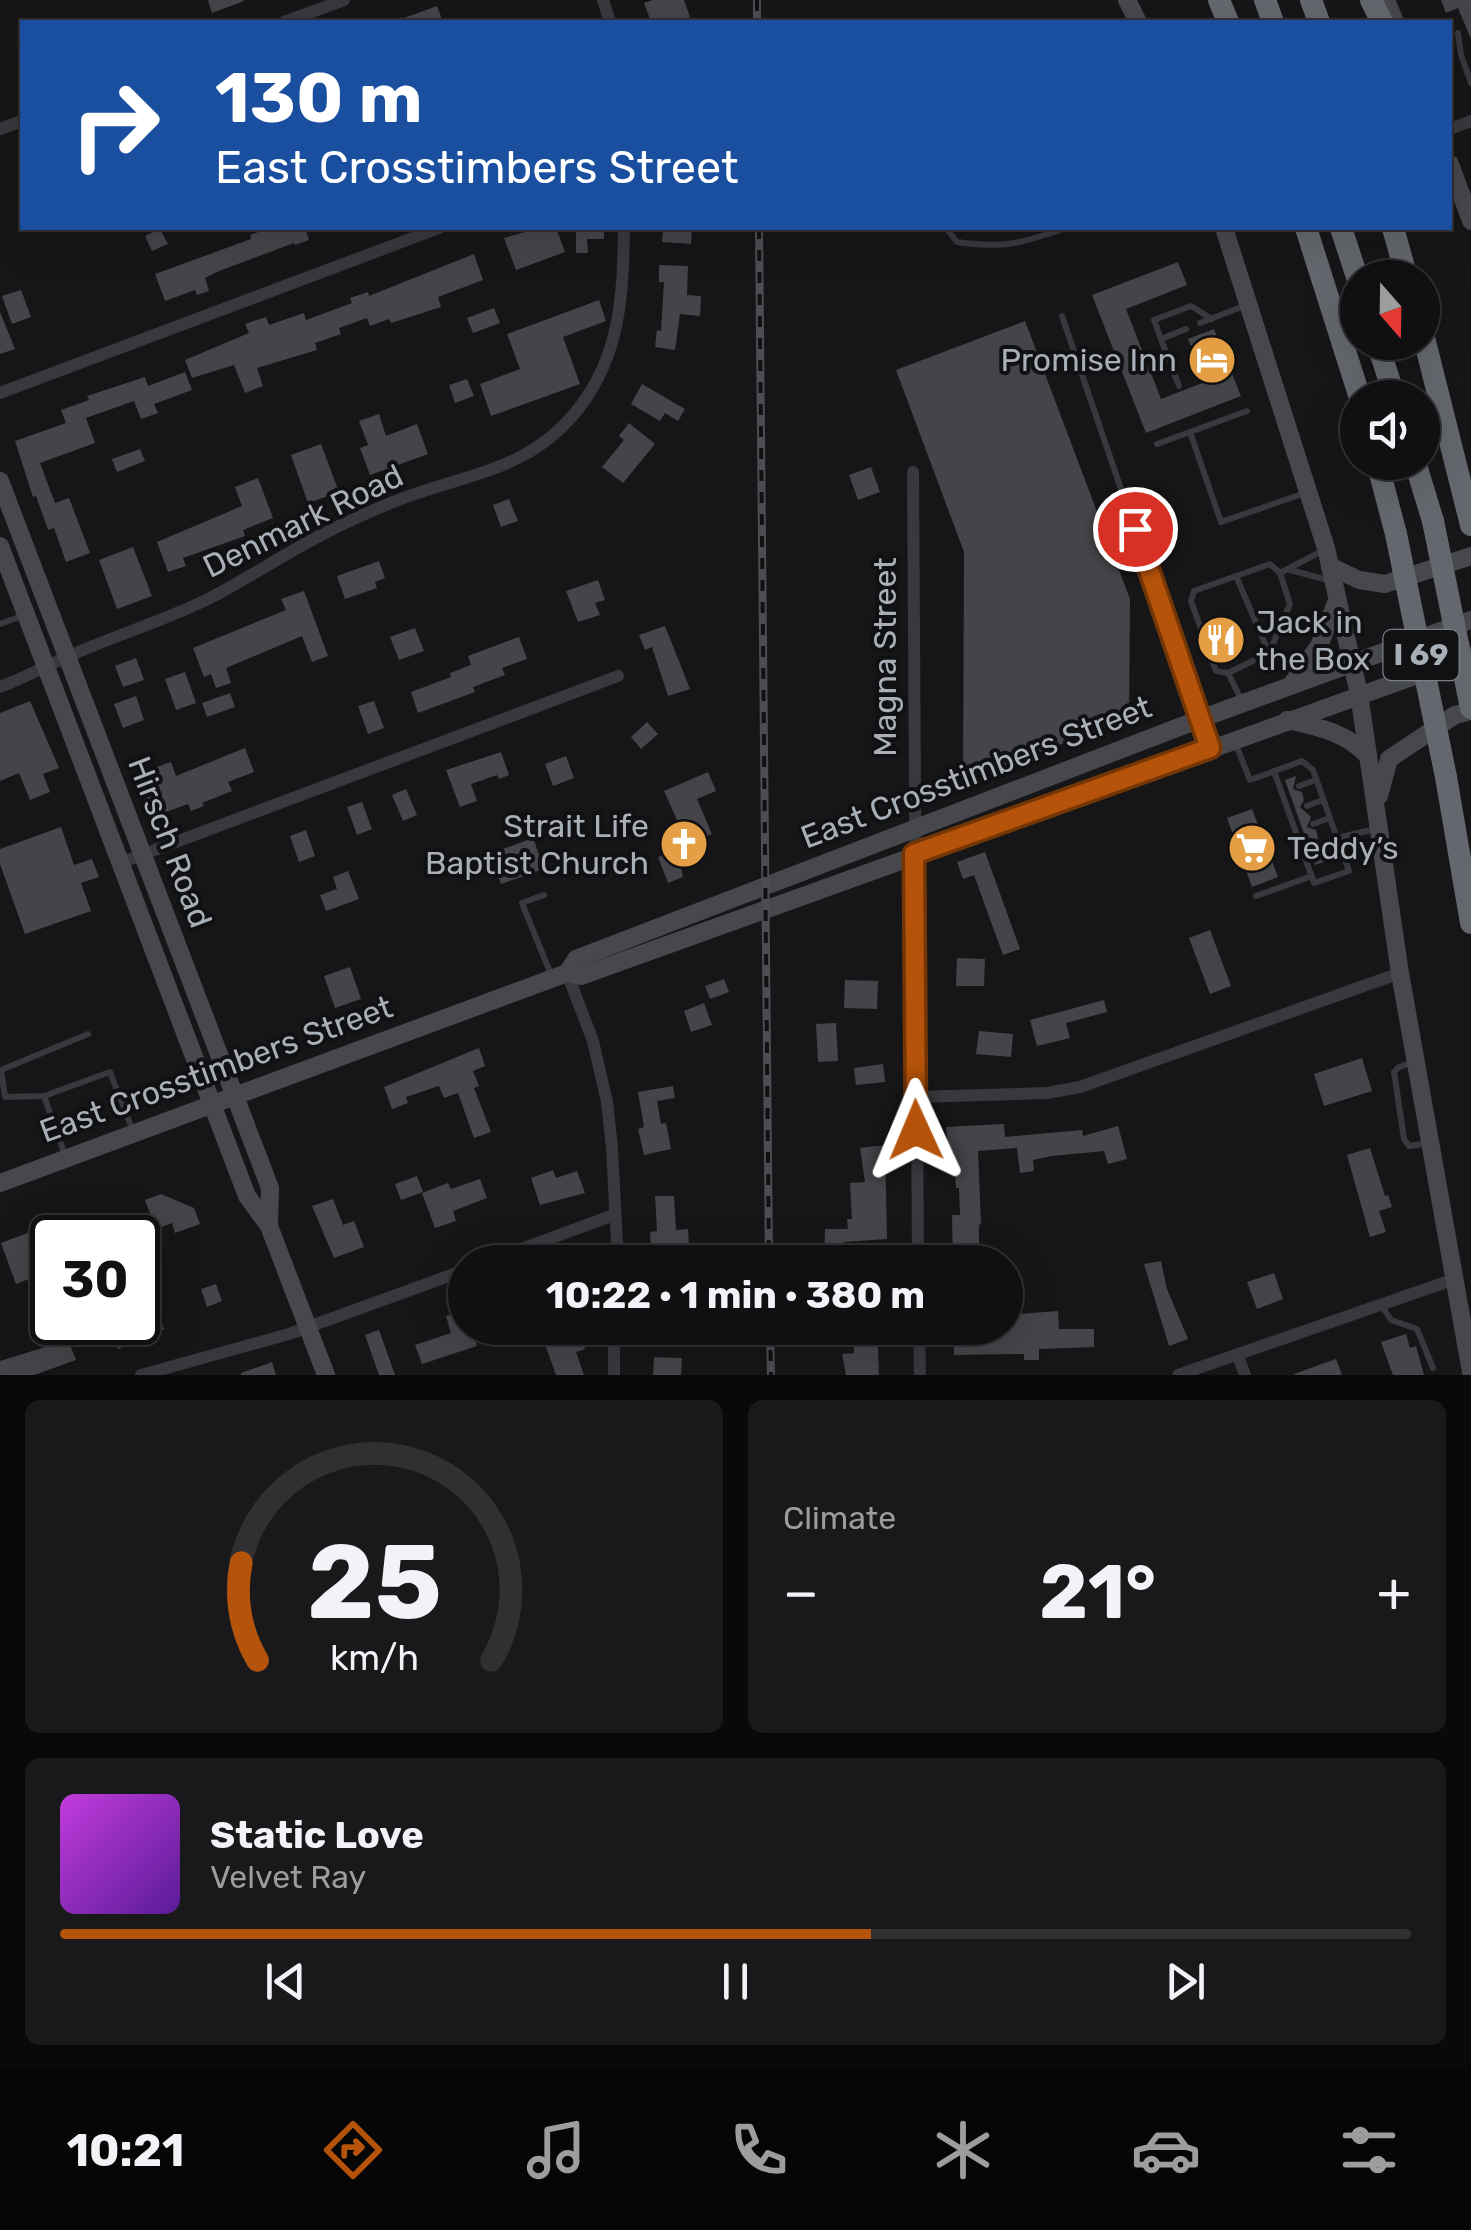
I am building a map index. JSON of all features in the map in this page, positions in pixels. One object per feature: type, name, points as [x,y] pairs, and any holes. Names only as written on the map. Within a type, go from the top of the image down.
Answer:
[{"type":"highway","points":[[1307,230],[1354,380]]},
{"type":"highway","points":[[1342,230],[1351,260]]},
{"type":"highway","points":[[1394,230],[1402,260]]},
{"type":"highway","points":[[1430,360],[1470,516]]},
{"type":"highway","name":"I 69","points":[[1382,480],[1446,776],[1471,924]]},
{"type":"highway","name":"I 69","points":[[1421,480],[1434,522],[1471,710]]},
{"type":"main road","points":[[1452,169],[1471,221]]},
{"type":"main road","points":[[1225,230],[1309,492],[1353,666],[1400,973],[1471,1372]]},
{"type":"main road","name":"Hirsch Road","points":[[0,481],[270,1188],[269,1226]]},
{"type":"main road","name":"Hirsch Road","points":[[0,546],[247,1196],[269,1226],[326,1375]]},
{"type":"main road","points":[[1330,565],[1359,580],[1385,584],[1471,556]]},
{"type":"main road","points":[[1290,687],[1319,646],[1336,603]]},
{"type":"main road","name":"East Crosstimbers Street","points":[[560,976],[576,960],[1200,719],[1471,620]]},
{"type":"main road","name":"East Crosstimbers Street","points":[[0,1183],[560,976],[581,976],[1471,655]]},
{"type":"main road","points":[[1377,822],[1389,759],[1454,715],[1471,710]]},
{"type":"main road","points":[[1286,720],[1330,729],[1354,742],[1368,756]]},
{"type":"street","points":[[289,20],[344,0]]},
{"type":"street","points":[[0,392],[434,230]]},
{"type":"street","name":"Denmark Road","points":[[1,683],[160,623],[335,528],[398,500],[515,462],[556,433],[578,409],[603,370],[614,342],[622,305],[624,230]]},
{"type":"street","name":"Magna Street","points":[[913,472],[918,1245]]},
{"type":"street","points":[[120,863],[618,676]]},
{"type":"street","points":[[916,1097],[1047,1093],[1080,1088],[1400,973]]},
{"type":"street","points":[[560,976],[593,1041],[607,1102],[617,1245]]},
{"type":"street","points":[[533,1245],[614,1216]]},
{"type":"street","points":[[141,1375],[307,1328],[448,1276]]},
{"type":"street","points":[[1178,1375],[1456,1279]]},
{"type":"street","points":[[614,1345],[614,1375]]},
{"type":"street","points":[[919,1345],[920,1375]]},
{"type":"street","points":[[1238,1356],[1245,1375]]},
{"type":"lane","points":[[1458,33],[1471,82]]},
{"type":"lane","points":[[948,230],[957,242],[994,247],[1022,243],[1060,230]]},
{"type":"lane","points":[[1200,323],[1250,304]]},
{"type":"lane","points":[[1179,386],[1154,320],[1191,306],[1212,319]]},
{"type":"lane","points":[[1062,316],[1210,748]]},
{"type":"lane","points":[[1161,339],[1186,329]]},
{"type":"lane","points":[[1157,444],[1247,411]]},
{"type":"lane","points":[[1190,432],[1221,522],[1309,492]]},
{"type":"lane","points":[[1270,564],[1280,574],[1290,604],[1269,652],[1228,673],[1216,671],[1191,601],[1194,590],[1270,564]]},
{"type":"lane","points":[[1289,570],[1330,565]]},
{"type":"lane","points":[[1280,574],[1330,565]]},
{"type":"lane","points":[[1236,576],[1269,652]]},
{"type":"lane","points":[[0,624],[26,614]]},
{"type":"lane","points":[[1228,673],[1244,704]]},
{"type":"lane","points":[[1234,739],[1250,780],[1274,771],[1302,762],[1313,770],[1348,872],[1314,884],[1274,771]]},
{"type":"lane","points":[[1299,786],[1316,780]]},
{"type":"lane","points":[[1307,806],[1323,800]]},
{"type":"lane","points":[[1313,824],[1330,818]]},
{"type":"lane","points":[[1321,844],[1377,822]]},
{"type":"lane","points":[[1256,896],[1312,876]]},
{"type":"lane","points":[[544,896],[522,903],[560,976]]},
{"type":"lane","points":[[88,1034],[1,1070],[5,1097],[44,1096],[110,1072],[133,1132]]},
{"type":"lane","points":[[44,1096],[65,1157]]},
{"type":"lane","points":[[1381,1306],[1390,1320],[1417,1329],[1433,1368]]},
{"type":"building","points":[[208,0],[243,0],[244,1],[212,13]]},
{"type":"building","points":[[684,0],[690,17],[650,20],[644,3]]},
{"type":"building","points":[[1441,0],[1471,0],[1471,39],[1458,8],[1446,13]]},
{"type":"building","points":[[437,6],[442,20],[399,20]]},
{"type":"building","points":[[161,230],[168,244],[152,251],[145,236]]},
{"type":"building","points":[[264,230],[306,230],[309,240],[205,278],[209,291],[197,295],[195,290],[165,301],[155,274],[251,239],[250,235]]},
{"type":"building","points":[[532,230],[557,230],[565,252],[516,270],[504,238]]},
{"type":"building","points":[[576,230],[604,230],[604,239],[587,239],[588,253],[576,253]]},
{"type":"building","points":[[663,230],[692,230],[691,244],[662,242]]},
{"type":"building","points":[[474,254],[483,280],[438,297],[441,307],[391,323],[389,319],[370,326],[367,318],[339,328],[341,334],[315,343],[317,350],[257,368],[263,386],[245,393],[234,365],[192,378],[185,360],[249,333],[245,324],[266,317],[269,325],[304,313],[306,320],[352,303],[350,298],[368,292],[369,296]]},
{"type":"building","name":"Promise Inn","points":[[1178,262],[1187,285],[1126,309],[1161,399],[1205,382],[1188,339],[1214,329],[1241,396],[1146,433],[1092,295]]},
{"type":"building","points":[[659,265],[688,266],[687,295],[701,296],[700,316],[680,314],[675,350],[655,347],[657,330],[661,331],[664,282],[659,282]]},
{"type":"building","points":[[21,290],[31,317],[12,324],[2,296]]},
{"type":"building","points":[[599,300],[606,321],[563,337],[580,384],[491,416],[480,384],[520,369],[507,334]]},
{"type":"building","points":[[494,308],[500,323],[473,333],[467,318]]},
{"type":"building","points":[[0,312],[15,349],[0,354]]},
{"type":"building","points":[[1025,321],[1130,599],[1129,719],[963,781],[964,552],[896,370]]},
{"type":"building","points":[[185,372],[192,390],[154,404],[158,413],[141,419],[134,401],[86,418],[95,443],[40,463],[55,503],[69,498],[90,553],[66,562],[54,528],[48,530],[36,496],[33,497],[15,441],[66,423],[61,410],[89,400],[87,396],[145,377],[148,386]]},
{"type":"building","points":[[467,379],[474,396],[455,403],[449,385]]},
{"type":"building","points":[[642,384],[685,409],[678,421],[665,413],[660,421],[631,404]]},
{"type":"building","points":[[379,414],[386,436],[417,424],[428,454],[370,475],[360,448],[368,445],[359,421]]},
{"type":"building","points":[[629,423],[655,444],[623,483],[602,467],[624,440],[619,436]]},
{"type":"building","points":[[321,444],[339,492],[308,503],[291,455]]},
{"type":"building","points":[[140,449],[145,461],[117,472],[112,459]]},
{"type":"building","points":[[871,467],[880,492],[858,500],[849,475]]},
{"type":"building","points":[[258,478],[273,518],[243,530],[245,536],[183,558],[186,566],[168,572],[157,542],[242,506],[235,487]]},
{"type":"building","points":[[509,499],[518,521],[501,527],[493,505]]},
{"type":"building","points":[[133,547],[152,596],[117,609],[99,560]]},
{"type":"building","points":[[379,561],[385,578],[375,582],[377,588],[345,599],[337,576]]},
{"type":"building","points":[[598,580],[605,600],[595,603],[600,615],[578,622],[566,591]]},
{"type":"building","points":[[304,591],[328,656],[312,662],[302,636],[226,668],[231,683],[216,688],[211,674],[204,677],[193,648],[286,610],[281,599]]},
{"type":"building","name":"Jack in the Box","points":[[1222,617],[1237,656],[1220,663],[1206,623]]},
{"type":"building","points":[[665,626],[690,689],[668,696],[652,647],[645,650],[639,635]]},
{"type":"building","points":[[415,628],[424,651],[399,660],[390,637]]},
{"type":"building","points":[[519,637],[527,659],[502,668],[505,675],[473,687],[475,692],[418,713],[411,692],[471,665],[468,656]]},
{"type":"building","points":[[136,658],[144,680],[123,687],[115,666]]},
{"type":"building","points":[[185,672],[196,703],[176,710],[165,679]]},
{"type":"building","points":[[230,693],[235,707],[207,717],[202,703]]},
{"type":"building","points":[[136,696],[144,720],[123,728],[114,704]]},
{"type":"building","points":[[30,701],[59,768],[43,774],[50,792],[30,800],[19,773],[0,781],[0,713]]},
{"type":"building","points":[[374,701],[384,728],[368,734],[358,706]]},
{"type":"building","points":[[647,722],[658,734],[641,749],[631,737]]},
{"type":"building","points":[[245,748],[254,772],[228,782],[232,791],[191,811],[188,804],[152,817],[145,798],[152,796],[143,772],[171,762],[176,776]]},
{"type":"building","points":[[501,752],[509,775],[471,784],[477,801],[460,807],[446,770]]},
{"type":"building","points":[[566,756],[574,778],[553,786],[545,764]]},
{"type":"building","points":[[708,772],[716,791],[697,799],[712,834],[677,850],[683,877],[668,883],[658,857],[665,854],[661,844],[684,836],[664,791]]},
{"type":"building","points":[[1296,776],[1293,789],[1302,792],[1304,800],[1300,807],[1311,817],[1307,827],[1316,830],[1315,847],[1323,850],[1327,861],[1315,865],[1285,780]]},
{"type":"building","points":[[406,789],[417,815],[403,821],[392,795]]},
{"type":"building","points":[[362,802],[372,829],[357,835],[347,807]]},
{"type":"building","name":"Teddy’s","points":[[1252,809],[1278,877],[1252,887],[1227,818]]},
{"type":"building","points":[[61,827],[74,865],[92,859],[99,877],[81,883],[91,911],[25,934],[0,864],[0,849]]},
{"type":"building","points":[[306,830],[315,856],[299,862],[290,836]]},
{"type":"building","points":[[533,838],[544,869],[501,884],[490,854]]},
{"type":"building","points":[[985,852],[1020,949],[1003,955],[974,875],[963,879],[957,862]]},
{"type":"building","points":[[348,871],[359,899],[326,911],[320,895],[337,889],[333,877]]},
{"type":"building","points":[[1210,930],[1231,986],[1210,994],[1189,938]]},
{"type":"building","points":[[957,958],[985,959],[984,986],[956,986]]},
{"type":"building","points":[[350,967],[361,999],[335,1008],[324,976]]},
{"type":"building","points":[[724,979],[729,992],[710,999],[705,986]]},
{"type":"building","points":[[845,980],[878,981],[877,1009],[844,1008]]},
{"type":"building","points":[[1104,1000],[1107,1012],[1066,1023],[1070,1038],[1037,1046],[1030,1020]]},
{"type":"building","points":[[704,1003],[712,1025],[691,1032],[684,1011]]},
{"type":"building","points":[[836,1023],[838,1061],[818,1062],[816,1024]]},
{"type":"building","points":[[979,1031],[1013,1034],[1011,1057],[976,1054]]},
{"type":"building","points":[[479,1048],[485,1066],[473,1071],[479,1086],[474,1088],[491,1132],[474,1138],[458,1093],[444,1098],[439,1086],[406,1097],[408,1103],[392,1109],[384,1087]]},
{"type":"building","points":[[1362,1058],[1372,1091],[1324,1106],[1314,1074]]},
{"type":"building","points":[[883,1064],[885,1082],[856,1085],[854,1068]]},
{"type":"building","points":[[673,1086],[675,1098],[657,1101],[671,1149],[644,1155],[638,1129],[644,1127],[638,1092]]},
{"type":"building","points":[[1004,1124],[1005,1137],[1082,1130],[1083,1136],[1118,1126],[1127,1159],[1108,1164],[1104,1151],[1052,1156],[1033,1160],[1034,1171],[1020,1173],[1017,1148],[978,1151],[979,1245],[953,1245],[952,1215],[960,1215],[959,1188],[954,1152],[948,1152],[946,1127]]},
{"type":"building","points":[[885,1145],[887,1239],[825,1245],[825,1229],[848,1229],[847,1219],[852,1219],[850,1183],[865,1182],[860,1148]]},
{"type":"building","points":[[1370,1148],[1392,1207],[1379,1211],[1386,1232],[1370,1237],[1347,1155]]},
{"type":"building","points":[[553,1170],[556,1178],[577,1171],[585,1193],[540,1205],[531,1178]]},
{"type":"building","points":[[417,1176],[423,1192],[401,1200],[395,1184]]},
{"type":"building","points":[[480,1179],[487,1198],[453,1211],[456,1221],[435,1228],[422,1193],[448,1183],[451,1189]]},
{"type":"building","points":[[161,1194],[194,1208],[200,1224],[175,1233],[172,1223],[160,1228],[160,1215],[151,1215],[145,1200]]},
{"type":"building","points":[[655,1196],[674,1196],[676,1230],[688,1229],[689,1245],[651,1245],[650,1232],[657,1231]]},
{"type":"building","points":[[333,1199],[343,1225],[354,1221],[364,1247],[334,1258],[312,1206]]},
{"type":"building","points":[[30,1232],[30,1279],[16,1284],[1,1243]]},
{"type":"building","points":[[1161,1261],[1167,1289],[1188,1339],[1169,1346],[1144,1264]]},
{"type":"building","points":[[1274,1273],[1283,1299],[1257,1309],[1247,1282]]},
{"type":"building","points":[[216,1284],[222,1301],[207,1307],[201,1289]]},
{"type":"building","points":[[1058,1311],[1059,1329],[1094,1329],[1094,1347],[1039,1349],[1039,1360],[1024,1360],[1024,1354],[954,1355],[954,1345],[1023,1345],[1023,1314]]},
{"type":"building","points":[[379,1330],[395,1375],[379,1375],[365,1335]]},
{"type":"building","points":[[448,1334],[448,1345],[477,1346],[422,1364],[415,1345]]},
{"type":"building","points":[[1406,1334],[1410,1348],[1416,1346],[1424,1375],[1393,1375],[1381,1342]]},
{"type":"building","points":[[52,1345],[70,1345],[76,1360],[34,1375],[0,1375],[0,1361]]},
{"type":"building","points":[[545,1345],[584,1345],[585,1349],[576,1352],[584,1375],[556,1375]]},
{"type":"building","points":[[853,1345],[878,1345],[879,1375],[846,1375],[842,1354],[854,1353]]},
{"type":"building","points":[[654,1357],[682,1358],[681,1375],[653,1375]]},
{"type":"building","points":[[1336,1359],[1342,1375],[1294,1374]]},
{"type":"building","points":[[272,1362],[276,1375],[241,1375],[241,1373]]},
{"type":"railway","points":[[757,0],[757,20]]},
{"type":"railway","points":[[759,230],[769,1245]]},
{"type":"railway","points":[[770,1345],[771,1375]]},
{"type":"place","name":"Promise Inn","points":[[1212,360]]},
{"type":"place","name":"Jack in the Box","points":[[1221,640]]},
{"type":"place","name":"Strait Life Baptist Church","points":[[684,844]]},
{"type":"place","name":"Teddy’s","points":[[1252,848]]},
{"type":"route","points":[[916,1130],[914,854],[1210,748],[1135,529]]}]
